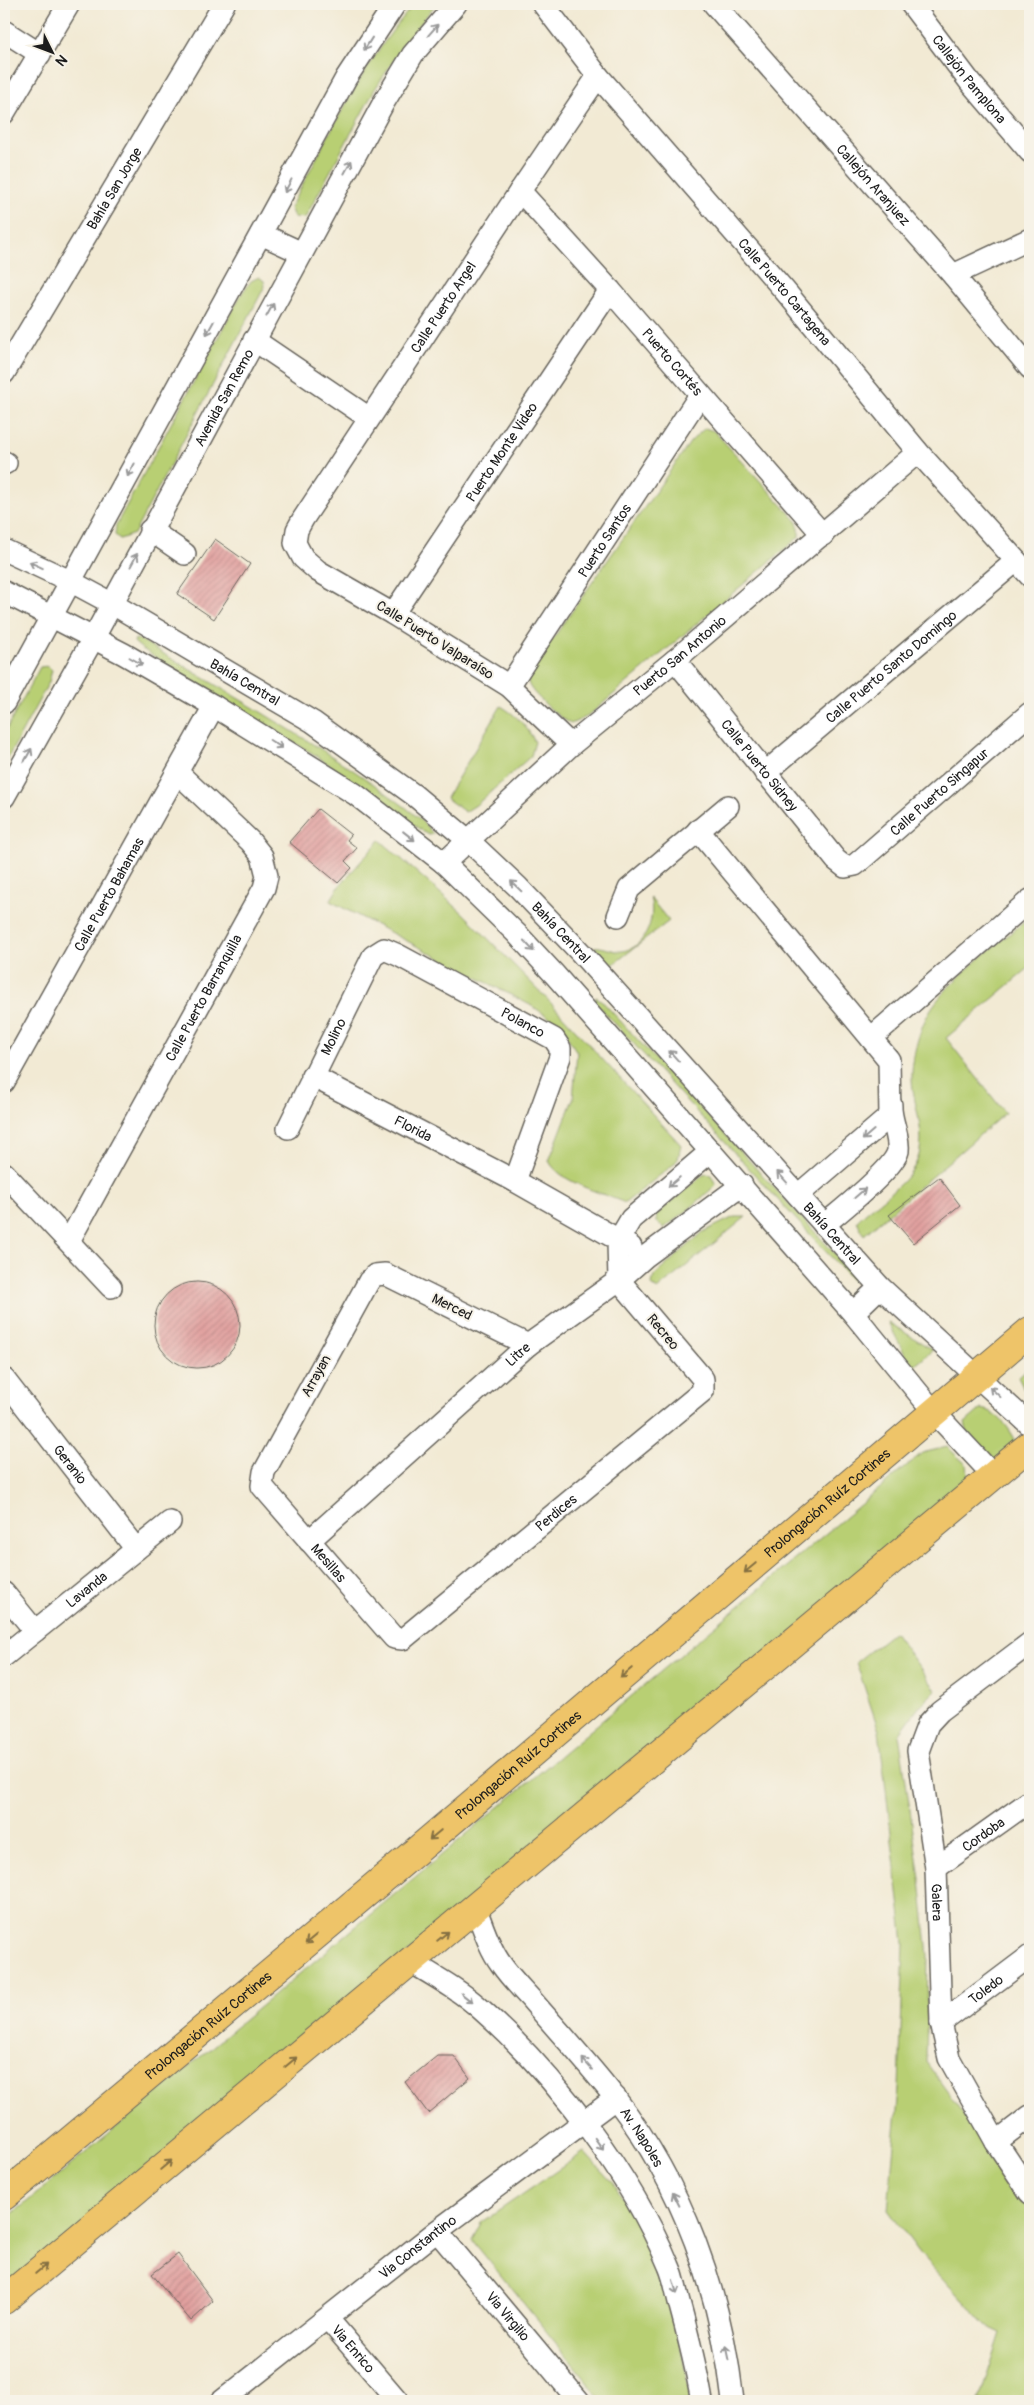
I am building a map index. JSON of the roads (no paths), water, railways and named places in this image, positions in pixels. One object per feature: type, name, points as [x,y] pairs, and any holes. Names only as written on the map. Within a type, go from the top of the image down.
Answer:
[{"type":"main road","name":"Prolongación Ruíz Cortines","points":[[4,2196],[395,1869],[1030,1331]]},
{"type":"main road","points":[[4,2300],[476,1909],[1030,1445]]},
{"type":"street","points":[[4,113],[69,4]]},
{"type":"street","name":"Bahía San Jorge","points":[[4,373],[224,4]]},
{"type":"street","points":[[4,703],[346,78],[395,4]]},
{"type":"street","name":"Avenida San Remo","points":[[4,797],[94,637],[150,530],[384,102],[413,54],[456,4]]},
{"type":"street","name":"Calle Puerto Cartagena","points":[[543,4],[598,76],[779,284],[918,452],[1030,576]]},
{"type":"street","name":"Callejón Aranjuez","points":[[714,4],[953,275],[1030,368]]},
{"type":"street","name":"Callejón Pamplona","points":[[911,4],[970,82],[1030,152]]},
{"type":"street","points":[[4,31],[40,54]]},
{"type":"street","name":"Calle Puerto Argel","points":[[295,543],[297,530],[303,519],[598,76]]},
{"type":"street","name":"Puerto Cortés","points":[[520,191],[610,290],[823,535]]},
{"type":"street","points":[[262,234],[302,253]]},
{"type":"street","points":[[953,275],[1030,239]]},
{"type":"street","name":"Puerto Monte Video","points":[[393,614],[610,290]]},
{"type":"street","points":[[254,340],[369,418]]},
{"type":"street","name":"Puerto Santos","points":[[509,686],[700,395]]},
{"type":"street","name":"Puerto San Antonio","points":[[444,864],[571,745],[675,660],[918,452]]},
{"type":"street","points":[[150,530],[185,554]]},
{"type":"street","name":"Calle Puerto Valparaíso","points":[[295,543],[303,558],[318,571],[393,614],[509,686],[571,745]]},
{"type":"street","name":"Bahía Central","points":[[4,550],[70,581],[111,603],[313,722],[414,795],[469,841],[518,887],[581,953],[880,1287],[1030,1425]]},
{"type":"street","name":"Calle Puerto Santo Domingo","points":[[765,773],[1016,561]]},
{"type":"street","points":[[4,592],[94,637],[214,706],[355,794],[444,864],[497,914],[556,975],[853,1313],[934,1412],[994,1476]]},
{"type":"street","name":"Calle Puerto Sidney","points":[[675,660],[836,860],[845,868]]},
{"type":"street","name":"Calle Puerto Bahamas","points":[[4,1082],[214,706]]},
{"type":"street","name":"Calle Puerto Singapur","points":[[845,868],[855,865],[1030,712]]},
{"type":"street","name":"Calle Puerto Barranquilla","points":[[69,1241],[264,888],[267,876],[262,856],[178,772]]},
{"type":"street","points":[[618,916],[629,889],[728,806]]},
{"type":"street","points":[[698,830],[889,1060],[891,1107],[898,1152],[886,1170],[824,1225]]},
{"type":"street","points":[[871,1038],[1030,900]]},
{"type":"street","name":"Molino","points":[[288,1128],[312,1076],[373,956],[384,949]]},
{"type":"street","name":"Polanco","points":[[384,949],[554,1039],[560,1048],[560,1057],[515,1182]]},
{"type":"street","points":[[556,975],[581,953]]},
{"type":"street","name":"Florida","points":[[312,1076],[515,1182],[646,1256]]},
{"type":"street","points":[[798,1195],[891,1107]]},
{"type":"street","points":[[619,1280],[618,1241],[631,1219],[712,1151]]},
{"type":"street","points":[[4,1174],[111,1287]]},
{"type":"street","name":"Litre","points":[[309,1541],[528,1345],[619,1280],[646,1256],[742,1185]]},
{"type":"street","name":"Merced","points":[[375,1275],[385,1274],[528,1345]]},
{"type":"street","name":"Arrayan","points":[[262,1480],[264,1472],[364,1290],[375,1275]]},
{"type":"street","name":"Recreo","points":[[619,1280],[703,1379],[704,1386]]},
{"type":"street","points":[[853,1313],[880,1287]]},
{"type":"street","name":"Geranio","points":[[4,1379],[136,1549]]},
{"type":"street","name":"Perdices","points":[[403,1638],[703,1391],[704,1386]]},
{"type":"street","name":"Mesillas","points":[[262,1480],[262,1486],[389,1634],[394,1638],[403,1638]]},
{"type":"street","name":"Lavanda","points":[[4,1656],[170,1522]]},
{"type":"street","points":[[4,1593],[35,1631]]},
{"type":"street","name":"Galera","points":[[1030,1642],[940,1711],[928,1724],[918,1751],[936,1868],[940,2023],[949,2058],[996,2142],[1030,2193]]},
{"type":"street","name":"Cordoba","points":[[936,1868],[1030,1801]]},
{"type":"street","name":"Av. Napoles","points":[[476,1909],[500,1964],[616,2098],[645,2141],[696,2240],[708,2278],[728,2358],[733,2401]]},
{"type":"street","name":"Toledo","points":[[940,2023],[1030,1956]]},
{"type":"street","points":[[412,1962],[456,1989],[483,2010],[525,2051],[584,2122],[621,2178],[648,2223],[669,2267],[695,2357],[702,2401]]},
{"type":"street","name":"Via Constantino","points":[[222,2401],[437,2231],[616,2098]]},
{"type":"street","points":[[996,2142],[1030,2116]]},
{"type":"street","name":"Via Virgilio","points":[[437,2231],[579,2401]]},
{"type":"street","name":"Via Enrico","points":[[328,2319],[398,2401]]}]
